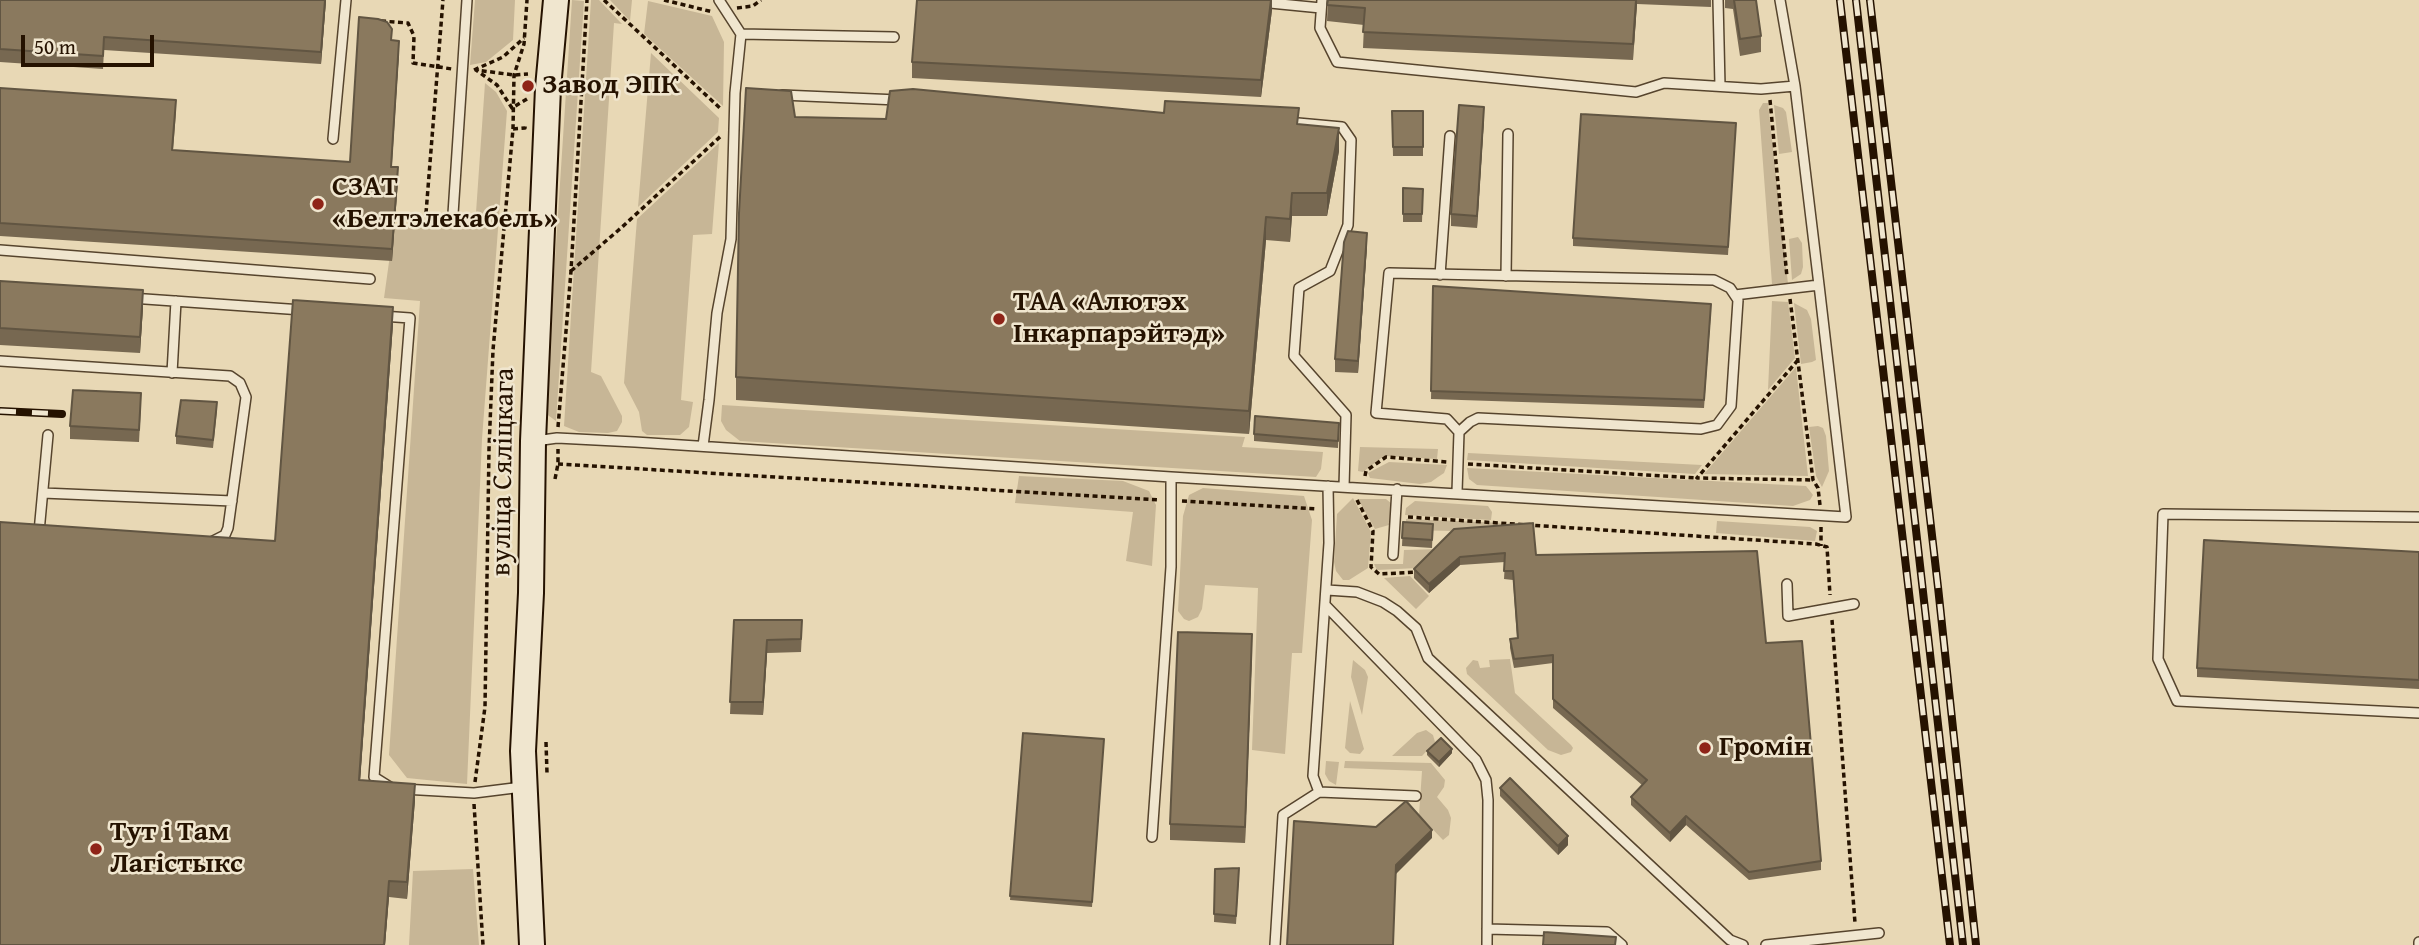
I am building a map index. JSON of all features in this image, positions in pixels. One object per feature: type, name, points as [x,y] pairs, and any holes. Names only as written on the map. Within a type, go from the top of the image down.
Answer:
[{"type":"main road","name":"вуліца Сяліцкага","points":[[532,945],[536,781],[523,751],[531,593],[545,440],[548,88],[556,0]]},
{"type":"lane","points":[[332,139],[346,0]]},
{"type":"lane","points":[[453,214],[467,0]]},
{"type":"lane","points":[[703,446],[717,313],[731,239],[735,93],[741,34],[719,0]]},
{"type":"lane","points":[[1717,0],[1720,86]]},
{"type":"lane","points":[[545,440],[703,446],[1171,477],[1846,516],[1795,86],[1780,0]]},
{"type":"lane","points":[[1246,1],[1322,4],[1320,27],[1337,62],[1636,92],[1664,83],[1769,88],[1795,86]]},
{"type":"lane","points":[[741,34],[894,37]]},
{"type":"lane","points":[[735,93],[748,93]]},
{"type":"lane","points":[[775,95],[906,101]]},
{"type":"lane","points":[[1281,122],[1342,127],[1351,140],[1348,225],[1330,271],[1299,288],[1294,356],[1346,415],[1343,487]]},
{"type":"lane","points":[[1506,276],[1508,134]]},
{"type":"lane","points":[[1440,275],[1450,136]]},
{"type":"lane","points":[[0,250],[370,279]]},
{"type":"lane","points":[[1457,492],[1459,432],[1447,419],[1376,413],[1389,272],[1714,280],[1730,288],[1738,300],[1731,406],[1717,425],[1701,429],[1478,418],[1459,432]]},
{"type":"lane","points":[[1735,295],[1819,285]]},
{"type":"lane","points":[[122,298],[314,311]]},
{"type":"lane","points":[[172,373],[176,301]]},
{"type":"lane","points":[[369,315],[410,317],[374,777],[392,788],[474,793],[536,781]]},
{"type":"lane","points":[[0,361],[230,376],[240,383],[246,397],[225,536],[211,543],[197,542]]},
{"type":"lane","points":[[39,532],[48,435]]},
{"type":"lane","points":[[1152,837],[1171,567],[1171,477]]},
{"type":"lane","points":[[1319,792],[1313,776],[1327,590],[1328,486]]},
{"type":"lane","points":[[1393,555],[1397,489]]},
{"type":"lane","points":[[43,493],[232,501]]},
{"type":"lane","points":[[2419,517],[2163,514],[2158,659],[2177,701],[2419,713]]},
{"type":"lane","points":[[26,531],[52,533]]},
{"type":"lane","points":[[1787,584],[1788,616],[1854,604]]},
{"type":"lane","points":[[1327,590],[1357,592],[1383,602],[1397,611],[1416,628],[1428,658],[1730,940],[1743,945]]},
{"type":"lane","points":[[1326,606],[1476,760],[1486,780],[1487,945]]},
{"type":"lane","points":[[1275,945],[1283,815],[1319,792],[1416,796]]},
{"type":"lane","points":[[1487,929],[1607,932],[1622,945]]},
{"type":"lane","points":[[1766,945],[1879,933]]},
{"type":"path","points":[[426,213],[443,0]]},
{"type":"path","points":[[483,945],[474,793],[485,707],[489,437],[513,129],[514,75],[524,38],[527,0]]},
{"type":"path","points":[[552,490],[558,464],[545,440],[571,271],[587,0]]},
{"type":"path","points":[[571,271],[736,122],[604,0]]},
{"type":"path","points":[[344,18],[408,23],[414,36],[413,63],[461,70],[528,74]]},
{"type":"path","points":[[476,70],[503,57],[524,38]]},
{"type":"path","points":[[476,70],[497,85],[512,108]]},
{"type":"path","points":[[1769,88],[1788,289],[1813,480],[1818,488],[1821,546]]},
{"type":"path","points":[[512,108],[527,99]]},
{"type":"path","points":[[1697,478],[1798,360]]},
{"type":"path","points":[[1363,488],[1366,471],[1386,457],[1697,478],[1813,480]]},
{"type":"path","points":[[558,464],[1329,510],[1357,500],[1373,531],[1371,566],[1379,574],[1421,572]]},
{"type":"path","points":[[1395,516],[1703,535],[1827,547],[1856,935]]},
{"type":"path","points":[[536,781],[546,734]]},
{"type":"shaded area","points":[[475,0],[515,0],[513,40],[486,62],[470,65]]},
{"type":"shaded area","points":[[572,0],[584,1],[556,421],[545,413]]},
{"type":"shaded area","points":[[591,0],[599,0],[622,24],[614,23],[591,372],[601,376],[622,416],[617,431],[608,433],[579,432],[564,426]]},
{"type":"shaded area","points":[[610,0],[632,0],[630,21]]},
{"type":"shaded area","points":[[648,1],[712,16],[724,42],[723,106],[644,34]]},
{"type":"shaded area","points":[[651,53],[719,118],[718,132],[638,207]]},
{"type":"shaded area","points":[[485,83],[496,92],[507,111],[482,439],[467,784],[407,778],[389,755],[420,301],[384,298],[394,226],[475,227]]},
{"type":"shaded area","points":[[1763,103],[1768,103],[1788,284],[1772,284],[1759,110]]},
{"type":"shaded area","points":[[1774,105],[1786,112],[1792,152],[1779,154]]},
{"type":"shaded area","points":[[719,143],[712,234],[693,235],[681,400],[693,402],[689,427],[680,435],[647,435],[642,431],[639,412],[624,383],[637,219]]},
{"type":"shaded area","points":[[1798,237],[1802,243],[1803,267],[1801,274],[1792,280],[1789,239]]},
{"type":"shaded area","points":[[1772,301],[1788,302],[1795,358],[1768,390]]},
{"type":"shaded area","points":[[1794,303],[1807,310],[1811,319],[1816,360],[1812,362],[1801,364]]},
{"type":"shaded area","points":[[1796,367],[1808,476],[1704,474]]},
{"type":"shaded area","points":[[722,405],[1245,437],[1242,447],[1323,452],[1321,469],[1316,477],[740,441],[726,430],[721,421]]},
{"type":"shaded area","points":[[1809,427],[1823,428],[1826,436],[1829,471],[1822,487],[1816,476]]},
{"type":"shaded area","points":[[1360,447],[1438,449],[1437,459],[1384,456],[1363,472],[1358,471]]},
{"type":"shaded area","points":[[1468,453],[1702,465],[1695,474],[1467,460]]},
{"type":"shaded area","points":[[1389,462],[1447,465],[1444,473],[1431,482],[1420,484],[1370,478],[1368,473]]},
{"type":"shaded area","points":[[1467,468],[1806,486],[1813,495],[1810,500],[1793,506],[1477,485],[1469,479]]},
{"type":"shaded area","points":[[1019,476],[1123,481],[1149,491],[1156,505],[1152,566],[1126,561],[1133,512],[1015,503]]},
{"type":"shaded area","points":[[1203,488],[1304,496],[1312,520],[1302,653],[1292,653],[1285,754],[1252,750],[1258,588],[1205,585],[1202,609],[1198,617],[1189,621],[1178,611],[1183,516],[1189,495]]},
{"type":"shaded area","points":[[1353,498],[1371,532],[1368,568],[1349,580],[1343,580],[1336,571],[1334,562],[1337,514]]},
{"type":"shaded area","points":[[1358,499],[1386,499],[1392,504],[1389,525],[1375,529]]},
{"type":"shaded area","points":[[1415,501],[1488,506],[1492,512],[1491,520],[1405,515],[1406,508]]},
{"type":"shaded area","points":[[1406,519],[1504,523],[1454,531],[1406,530]]},
{"type":"shaded area","points":[[1717,521],[1810,527],[1817,531],[1815,541],[1716,533]]},
{"type":"shaded area","points":[[1441,549],[1418,568],[1377,570],[1374,564],[1403,564],[1404,550]]},
{"type":"shaded area","points":[[1410,576],[1429,596],[1416,609],[1384,578]]},
{"type":"shaded area","points":[[1510,659],[1515,693],[1571,745],[1571,752],[1561,755],[1548,750],[1467,674],[1466,668],[1473,660],[1478,661],[1480,668],[1490,667],[1489,660]]},
{"type":"shaded area","points":[[1353,660],[1365,670],[1368,677],[1362,715],[1351,677]]},
{"type":"shaded area","points":[[1350,701],[1364,749],[1360,754],[1350,753],[1345,748]]},
{"type":"shaded area","points":[[1426,730],[1433,735],[1435,742],[1422,756],[1392,756],[1417,733]]},
{"type":"shaded area","points":[[1326,761],[1339,762],[1336,785],[1329,781],[1325,774]]},
{"type":"shaded area","points":[[1345,761],[1431,763],[1445,780],[1437,797],[1451,818],[1449,835],[1443,840],[1419,815],[1422,771],[1344,768]]},
{"type":"shaded area","points":[[473,869],[479,945],[409,945],[413,871]]},
{"type":"building","points":[[0,0],[325,0],[321,52],[104,37],[103,56],[0,49]]},
{"type":"building","points":[[917,0],[1271,0],[1261,80],[912,62]]},
{"type":"building","points":[[1328,0],[1636,0],[1633,44],[1363,32],[1365,8],[1327,5]]},
{"type":"building","points":[[1734,0],[1756,0],[1761,36],[1740,39]]},
{"type":"building","points":[[359,17],[387,22],[392,29],[391,40],[399,41],[391,167],[398,167],[392,249],[0,223],[0,88],[176,100],[172,150],[350,162]]},
{"type":"building","name":"ТАА «Алютэх Інкарпарэйтэд»","points":[[746,88],[791,91],[795,117],[886,119],[890,91],[913,89],[1164,113],[1165,101],[1299,108],[1297,124],[1339,128],[1327,193],[1292,193],[1290,219],[1266,217],[1249,411],[736,377],[739,213]]},
{"type":"building","points":[[1459,105],[1484,107],[1477,216],[1451,214]]},
{"type":"building","points":[[1392,111],[1423,111],[1423,147],[1393,147]]},
{"type":"building","points":[[1581,114],[1736,123],[1728,247],[1573,238]]},
{"type":"building","points":[[1403,188],[1423,189],[1422,214],[1403,214]]},
{"type":"building","points":[[1348,231],[1367,233],[1358,361],[1335,359],[1344,242]]},
{"type":"building","points":[[0,281],[143,290],[140,337],[0,328]]},
{"type":"building","points":[[1433,286],[1711,304],[1704,400],[1431,391]]},
{"type":"building","points":[[293,300],[393,307],[359,780],[415,784],[407,882],[389,881],[384,945],[0,945],[0,522],[275,541]]},
{"type":"building","points":[[73,390],[141,393],[139,430],[70,426]]},
{"type":"building","points":[[181,400],[217,402],[213,440],[176,436]]},
{"type":"building","points":[[1255,416],[1339,423],[1338,441],[1254,434]]},
{"type":"building","points":[[1403,522],[1433,524],[1432,540],[1402,538]]},
{"type":"building","name":"Громін","points":[[1533,523],[1536,555],[1757,551],[1766,643],[1802,641],[1821,861],[1749,872],[1686,816],[1670,833],[1631,797],[1647,780],[1553,699],[1553,655],[1514,659],[1510,639],[1518,638],[1513,571],[1504,571],[1505,553],[1460,557],[1429,584],[1414,569],[1454,529]]},
{"type":"building","points":[[2204,540],[2419,552],[2419,680],[2197,668]]},
{"type":"building","points":[[734,620],[802,620],[801,639],[767,640],[763,702],[730,702]]},
{"type":"building","points":[[1178,632],[1252,634],[1245,827],[1170,824]]},
{"type":"building","points":[[1023,733],[1104,739],[1092,902],[1010,896]]},
{"type":"building","points":[[1441,738],[1452,749],[1439,762],[1427,751]]},
{"type":"building","points":[[1510,778],[1568,836],[1558,846],[1500,788]]},
{"type":"building","points":[[1406,801],[1432,830],[1396,865],[1393,945],[1287,945],[1294,821],[1376,827]]},
{"type":"building","points":[[1239,868],[1236,916],[1214,914],[1215,869]]},
{"type":"building","points":[[1544,932],[1616,937],[1615,945],[1543,945]]},
{"type":"railway","points":[[1840,0],[1950,945]]},
{"type":"railway","points":[[1856,0],[1963,945]]},
{"type":"railway","points":[[1870,0],[1938,587],[1976,945]]},
{"type":"railway","points":[[0,411],[62,414]]},
{"type":"place","name":"Завод ЭПК","points":[[528,86]]},
{"type":"place","name":"СЗАТ «Белтэлекабель»","points":[[318,204]]},
{"type":"place","name":"ТАА «Алютэх Інкарпарэйтэд»","points":[[999,319]]},
{"type":"place","name":"Громін","points":[[1705,748]]},
{"type":"place","name":"Тут і Там Лагістыкс","points":[[96,849]]}]
